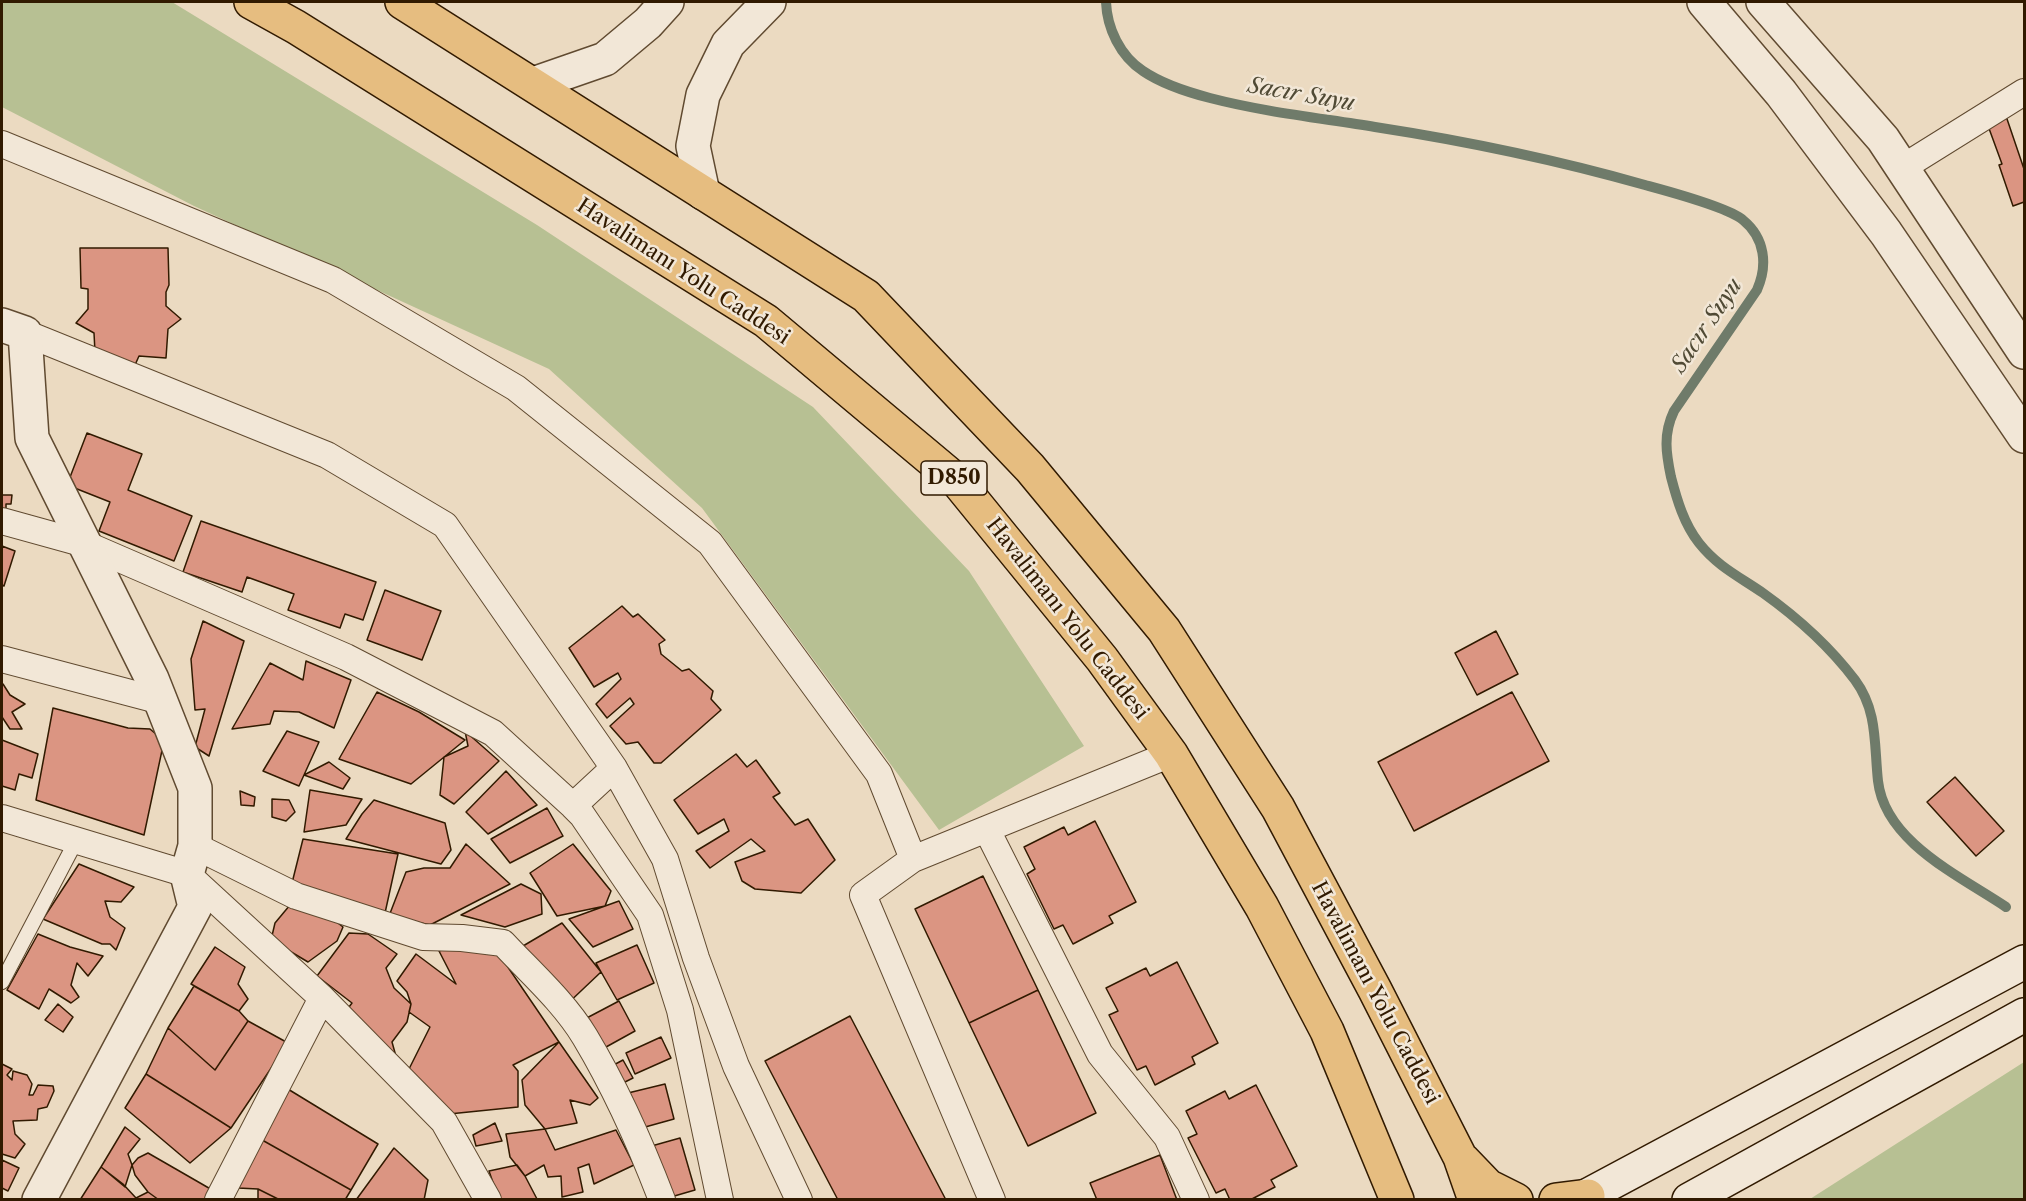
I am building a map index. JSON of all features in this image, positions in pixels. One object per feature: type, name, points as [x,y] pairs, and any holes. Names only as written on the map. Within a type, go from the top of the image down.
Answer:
[{"type":"highway","name":"Havalimanı Yolu Caddesi","points":[[250,2],[296,27],[766,321],[957,481],[1102,659],[1172,754],[1262,907],[1327,1031],[1397,1200]]},
{"type":"highway","name":"Havalimanı Yolu Caddesi","points":[[402,2],[866,296],[1030,468],[1164,630],[1278,808],[1376,990],[1460,1157],[1475,1200]]},
{"type":"highway","points":[[1460,1157],[1488,1186],[1516,1200]]},
{"type":"highway","points":[[1556,1200],[1583,1198]]},
{"type":"street","points":[[532,84],[604,59],[648,23],[667,2]]},
{"type":"street","points":[[703,193],[693,146],[703,95],[728,44],[769,2]]},
{"type":"street","points":[[1704,2],[1781,93],[1886,234],[2025,436]]},
{"type":"street","points":[[1763,2],[1883,139],[2025,352]]},
{"type":"street","points":[[1902,168],[2025,92]]},
{"type":"street","points":[[2,144],[333,280],[516,388],[710,543],[879,774],[913,859]]},
{"type":"street","points":[[13,329],[32,438],[152,679],[195,788],[191,860],[195,907],[39,1200]]},
{"type":"street","points":[[13,329],[327,455],[445,525],[614,768],[665,859],[696,958],[736,1066],[799,1200]]},
{"type":"street","points":[[2,521],[85,544],[346,657],[493,733],[573,806],[582,815],[650,915],[680,1010],[720,1200]]},
{"type":"street","points":[[2,659],[161,701]]},
{"type":"street","points":[[993,1200],[863,895],[913,859],[1172,754]]},
{"type":"street","points":[[573,806],[614,768]]},
{"type":"street","points":[[2,818],[75,841],[191,860],[423,937],[502,942],[563,1008],[584,1036],[641,1145],[662,1200]]},
{"type":"street","points":[[987,830],[1100,1054],[1167,1137],[1196,1200]]},
{"type":"street","points":[[191,860],[444,1122],[488,1200]]},
{"type":"street","points":[[1583,1198],[2025,962]]},
{"type":"street","points":[[218,1200],[322,998]]},
{"type":"street","points":[[1689,1200],[2025,1015]]},
{"type":"lane","points":[[2,982],[75,841]]},
{"type":"green space","points":[[2,2],[172,2],[537,225],[813,407],[969,571],[1084,746],[939,830],[702,508],[549,369],[194,206],[2,107]]},
{"type":"green space","points":[[2024,1062],[2024,1199],[1810,1199]]},
{"type":"building","points":[[2006,116],[2024,169],[2024,202],[2013,206],[1999,165],[2002,164],[1987,123]]},
{"type":"building","points":[[80,248],[168,248],[169,285],[166,292],[166,306],[181,319],[168,329],[166,358],[139,356],[135,365],[95,352],[94,333],[76,323],[88,309],[88,289],[81,288]]},
{"type":"building","points":[[87,433],[142,454],[128,490],[192,516],[174,561],[99,531],[110,502],[67,485]]},
{"type":"building","points":[[2,495],[12,495],[11,504],[6,504],[6,511],[2,511]]},
{"type":"building","points":[[201,521],[376,582],[363,620],[345,614],[340,628],[288,610],[294,594],[247,577],[242,592],[183,572]]},
{"type":"building","points":[[2,546],[15,551],[4,586],[2,585]]},
{"type":"building","points":[[385,590],[441,611],[422,660],[367,640]]},
{"type":"building","points":[[622,606],[633,617],[638,614],[665,640],[659,644],[661,654],[682,671],[689,669],[713,691],[711,699],[721,710],[661,763],[654,763],[638,742],[626,744],[610,726],[634,704],[630,698],[607,718],[596,704],[621,679],[618,673],[594,687],[569,648]]},
{"type":"building","points":[[203,621],[244,641],[209,756],[195,747],[205,709],[195,710],[191,659]]},
{"type":"building","points":[[1496,631],[1518,674],[1477,695],[1455,653]]},
{"type":"building","points":[[306,661],[351,680],[334,728],[299,712],[274,711],[270,724],[232,729],[270,663],[303,680]]},
{"type":"building","points":[[3,684],[10,695],[25,704],[12,712],[22,729],[10,729],[2,717]]},
{"type":"building","points":[[377,692],[419,712],[465,740],[411,784],[339,759]]},
{"type":"building","points":[[1512,692],[1549,761],[1414,831],[1378,762]]},
{"type":"building","points":[[53,708],[128,728],[150,729],[164,741],[144,835],[36,800]]},
{"type":"building","points":[[287,731],[319,742],[299,786],[263,771]]},
{"type":"building","points":[[465,731],[499,761],[454,804],[440,795],[444,757],[468,746]]},
{"type":"building","points":[[2,740],[38,754],[32,778],[19,774],[15,790],[2,786]]},
{"type":"building","points":[[736,754],[747,767],[756,760],[780,793],[773,797],[795,825],[808,819],[835,860],[801,893],[755,889],[742,881],[735,862],[765,851],[751,839],[710,868],[696,851],[729,831],[724,819],[698,834],[674,800]]},
{"type":"building","points":[[329,762],[350,778],[343,789],[304,775]]},
{"type":"building","points":[[506,771],[537,805],[488,834],[466,812]]},
{"type":"building","points":[[1955,777],[2004,831],[1976,856],[1927,802]]},
{"type":"building","points":[[310,790],[362,799],[346,825],[304,832]]},
{"type":"building","points":[[240,791],[255,797],[254,806],[241,805]]},
{"type":"building","points":[[272,799],[289,800],[295,812],[286,821],[272,817]]},
{"type":"building","points":[[374,800],[445,823],[451,850],[441,864],[346,839]]},
{"type":"building","points":[[547,808],[563,836],[510,863],[491,839]]},
{"type":"building","points":[[1095,821],[1136,902],[1109,916],[1113,923],[1073,944],[1063,925],[1054,929],[1027,874],[1035,869],[1024,847],[1064,827],[1068,835]]},
{"type":"building","points":[[303,839],[398,854],[385,913],[290,891]]},
{"type":"building","points":[[466,844],[510,884],[430,925],[389,916],[406,872],[424,868],[450,868]]},
{"type":"building","points":[[573,844],[611,891],[605,906],[557,916],[530,873]]},
{"type":"building","points":[[79,864],[134,887],[121,902],[105,901],[110,917],[125,928],[116,950],[110,944],[102,944],[43,919]]},
{"type":"building","points":[[983,876],[1038,990],[969,1023],[915,909]]},
{"type":"building","points":[[521,884],[541,894],[542,914],[505,927],[461,915]]},
{"type":"building","points":[[295,899],[324,912],[343,927],[337,941],[308,962],[271,940],[275,923]]},
{"type":"building","points":[[619,901],[633,929],[593,947],[569,919]]},
{"type":"building","points":[[562,923],[601,972],[563,1008],[523,946]]},
{"type":"building","points":[[349,933],[368,934],[397,954],[386,968],[394,988],[411,1004],[407,1022],[392,1042],[397,1060],[346,1011],[352,1003],[317,976]]},
{"type":"building","points":[[38,934],[70,947],[103,956],[88,976],[77,963],[71,985],[79,997],[71,1003],[49,989],[39,1009],[7,990]]},
{"type":"building","points":[[460,943],[499,954],[559,1042],[513,1065],[518,1071],[518,1107],[449,1114],[407,1073],[430,1027],[409,1012],[411,1004],[407,992],[397,981],[416,954],[456,984],[439,951]]},
{"type":"building","points":[[637,945],[654,983],[617,1000],[596,963]]},
{"type":"building","points":[[215,947],[245,967],[238,984],[248,999],[239,1011],[191,984]]},
{"type":"building","points":[[1177,962],[1218,1043],[1192,1057],[1195,1064],[1155,1085],[1146,1066],[1137,1070],[1109,1015],[1118,1011],[1106,988],[1146,968],[1150,976]]},
{"type":"building","points":[[194,986],[239,1011],[248,1021],[215,1070],[168,1028]]},
{"type":"building","points":[[1038,990],[1096,1113],[1028,1146],[969,1023]]},
{"type":"building","points":[[619,1001],[635,1031],[597,1052],[581,1021]]},
{"type":"building","points":[[58,1004],[73,1017],[63,1032],[45,1020]]},
{"type":"building","points":[[850,1016],[946,1200],[838,1200],[765,1061]]},
{"type":"building","points":[[248,1021],[288,1043],[231,1128],[146,1074],[168,1028],[215,1070]]},
{"type":"building","points":[[661,1037],[671,1058],[635,1074],[626,1053]]},
{"type":"building","points":[[559,1042],[598,1098],[590,1105],[570,1100],[577,1123],[545,1129],[525,1105],[522,1080]]},
{"type":"building","points":[[623,1060],[633,1078],[615,1087],[608,1068]]},
{"type":"building","points":[[2,1064],[12,1069],[7,1075],[12,1080],[13,1071],[27,1075],[32,1084],[29,1095],[33,1095],[38,1085],[53,1086],[54,1091],[47,1107],[38,1109],[37,1120],[13,1121],[15,1134],[25,1144],[15,1158],[2,1154]]},
{"type":"building","points":[[146,1074],[231,1128],[190,1163],[125,1108]]},
{"type":"building","points":[[278,1083],[378,1144],[351,1190],[255,1136]]},
{"type":"building","points":[[665,1084],[674,1119],[638,1129],[628,1093]]},
{"type":"building","points":[[1256,1085],[1297,1166],[1271,1180],[1275,1187],[1250,1200],[1230,1200],[1225,1189],[1216,1193],[1188,1138],[1197,1134],[1186,1111],[1225,1091],[1229,1099]]},
{"type":"building","points":[[495,1123],[502,1141],[476,1146],[473,1135]]},
{"type":"building","points":[[125,1127],[140,1139],[128,1154],[132,1165],[125,1187],[101,1167]]},
{"type":"building","points":[[545,1129],[555,1150],[616,1130],[634,1165],[594,1184],[589,1164],[578,1168],[583,1192],[562,1197],[561,1176],[548,1177],[544,1165],[525,1176],[510,1157],[506,1134]]},
{"type":"building","points":[[255,1136],[351,1190],[345,1200],[280,1200],[258,1189],[238,1188]]},
{"type":"building","points":[[680,1138],[695,1190],[664,1199],[648,1147]]},
{"type":"building","points":[[394,1148],[428,1180],[424,1200],[356,1200]]},
{"type":"building","points":[[148,1153],[214,1191],[208,1200],[159,1200],[148,1192],[135,1175],[132,1165],[138,1158]]},
{"type":"building","points":[[1160,1155],[1177,1200],[1097,1200],[1090,1183]]},
{"type":"building","points":[[2,1160],[19,1168],[8,1191],[2,1188]]},
{"type":"building","points":[[517,1165],[537,1199],[499,1200],[489,1171]]},
{"type":"building","points":[[101,1167],[123,1184],[136,1198],[148,1192],[159,1200],[80,1200]]},
{"type":"building","points":[[258,1189],[280,1200],[258,1200]]},
{"type":"waterway","name":"Sacır Suyu","points":[[1106,2],[1109,22],[1121,49],[1135,65],[1166,84],[1210,98],[1251,107],[1443,138],[1578,167],[1711,205],[1735,215],[1750,227],[1760,243],[1762,252],[1763,271],[1757,290],[1674,411],[1668,428],[1666,444],[1668,460],[1673,486],[1682,512],[1689,528],[1706,551],[1722,565],[1789,612],[1835,656],[1855,680],[1868,704],[1874,729],[1878,781],[1884,803],[1894,822],[1909,840],[1927,855],[2006,907]]}]
